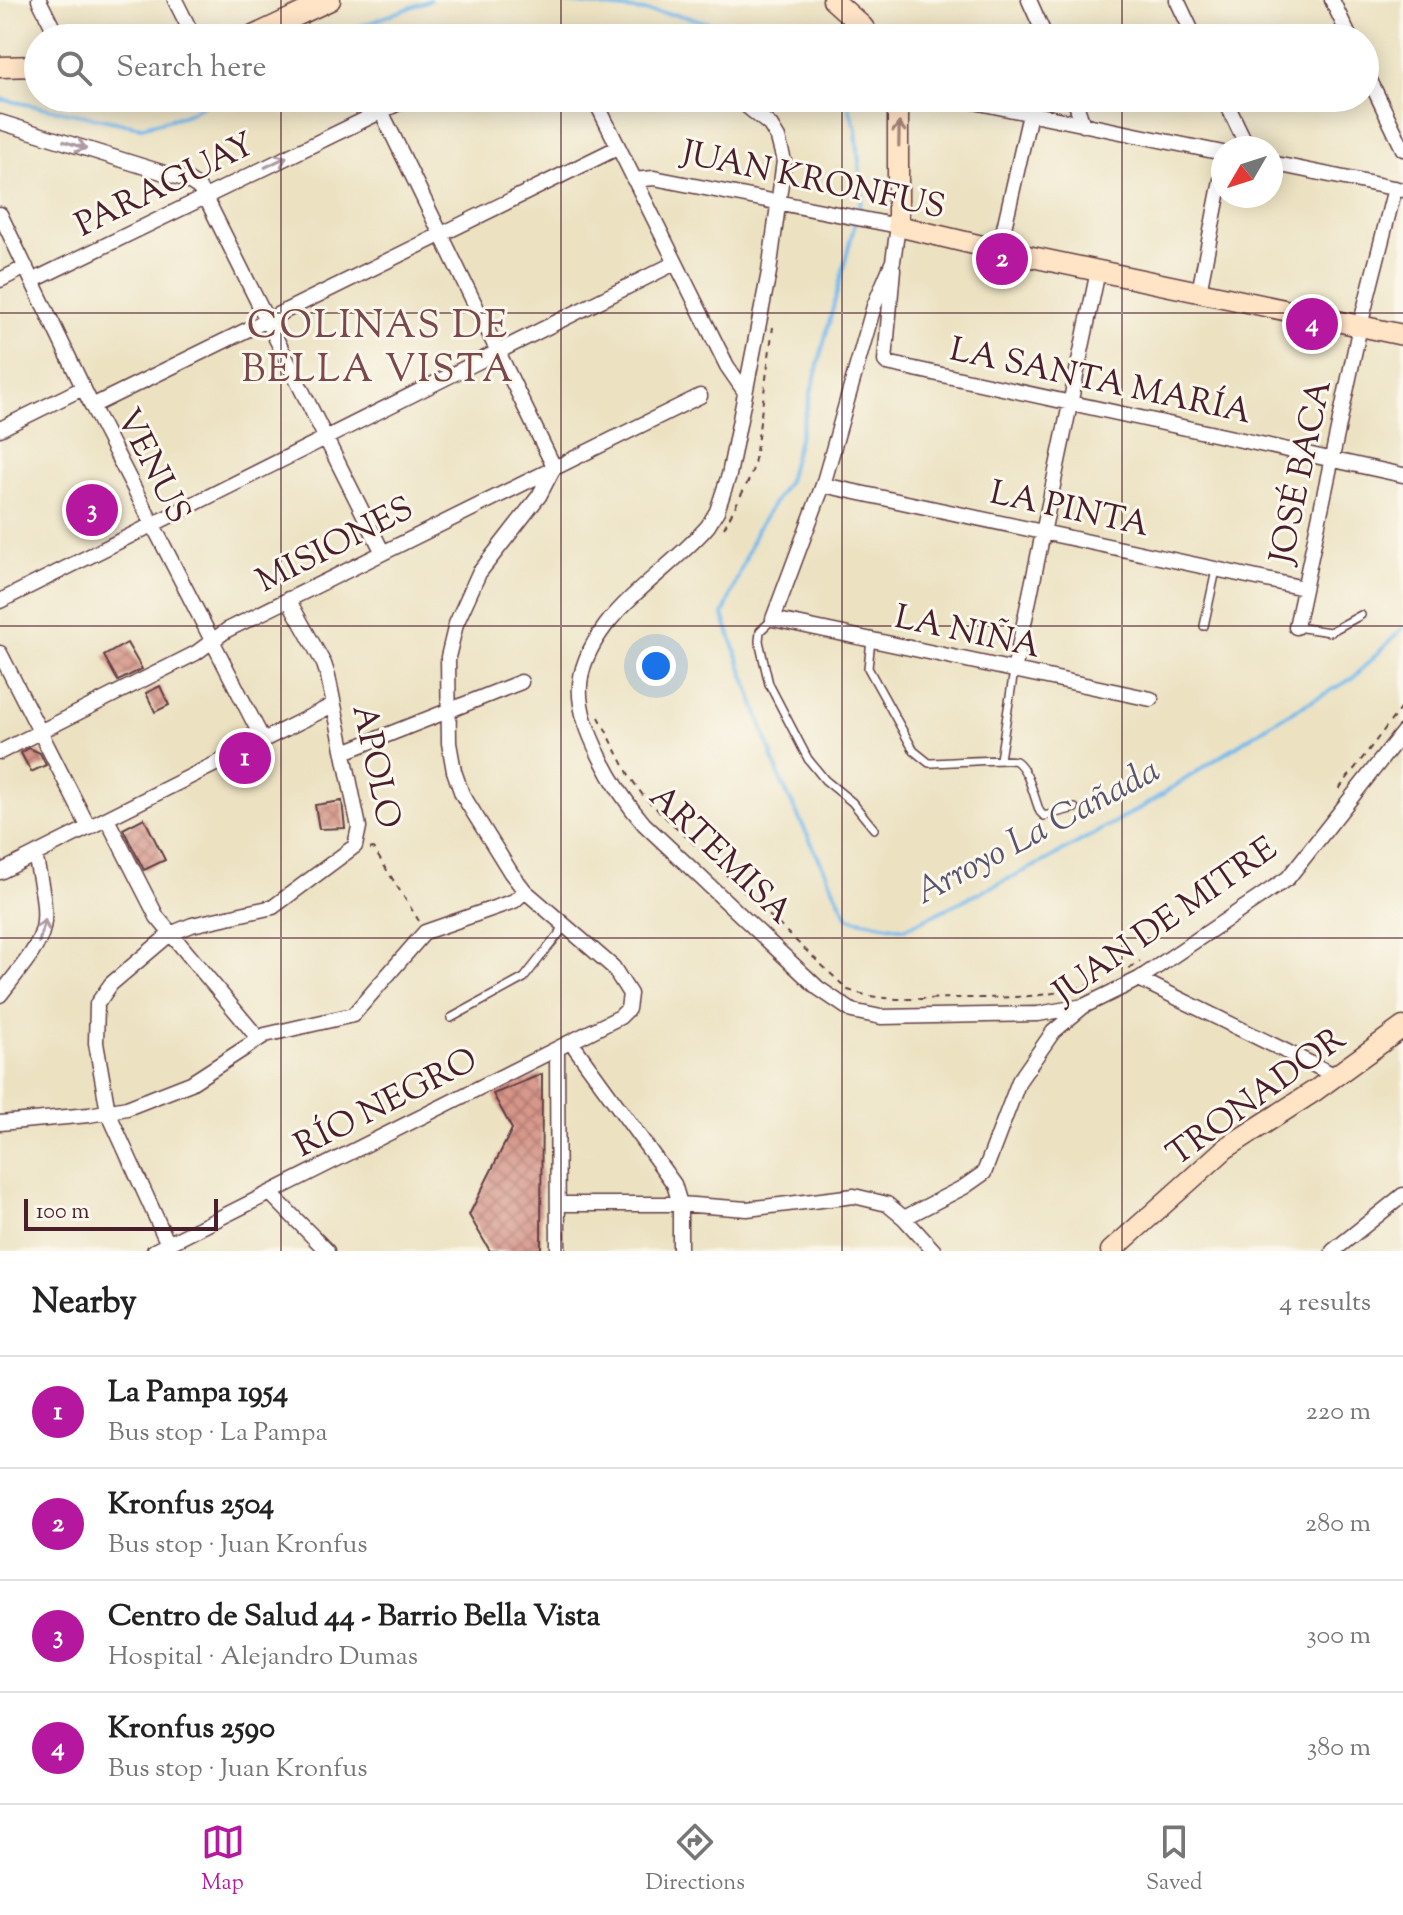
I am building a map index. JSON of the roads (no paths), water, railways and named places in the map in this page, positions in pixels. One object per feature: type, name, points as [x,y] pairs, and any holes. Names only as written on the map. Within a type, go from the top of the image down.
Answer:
[{"type":"main road","points":[[279,24],[330,0]]},
{"type":"main road","points":[[833,0],[858,24]]},
{"type":"main road","points":[[0,67],[24,66]]},
{"type":"main road","points":[[898,112],[898,226]]},
{"type":"main road","name":"JUAN KRONFUS","points":[[898,226],[1403,335]]},
{"type":"main road","name":"TRONADOR","points":[[1111,1251],[1226,1148],[1336,1076],[1403,1027]]},
{"type":"street","points":[[39,0],[51,24]]},
{"type":"street","points":[[175,0],[187,24]]},
{"type":"street","points":[[1029,0],[1040,24]]},
{"type":"street","points":[[1177,0],[1188,24]]},
{"type":"street","points":[[1332,0],[1343,24]]},
{"type":"street","points":[[1379,99],[1403,149]]},
{"type":"street","name":"PARAGUAY","points":[[0,280],[29,274],[205,196],[379,112]]},
{"type":"street","points":[[381,112],[554,467],[539,496],[479,573],[456,624],[448,657],[449,743],[454,771],[472,814],[525,891],[565,926]]},
{"type":"street","points":[[600,112],[727,366],[745,392]]},
{"type":"street","points":[[754,112],[778,138],[784,161],[781,202]]},
{"type":"street","points":[[1021,112],[1211,151]]},
{"type":"street","points":[[1079,112],[1083,125]]},
{"type":"street","points":[[1231,112],[1242,136]]},
{"type":"street","points":[[999,250],[1030,114]]},
{"type":"street","points":[[0,122],[187,180],[198,187],[382,551]]},
{"type":"street","points":[[92,406],[617,148]]},
{"type":"street","points":[[1283,165],[1399,189]]},
{"type":"street","name":"JUAN KRONFUS","points":[[634,180],[654,178],[898,226]]},
{"type":"street","name":"JOSÉ BACA","points":[[1296,627],[1360,326],[1399,189]]},
{"type":"street","name":"ARTEMISA","points":[[781,202],[729,475],[717,511],[699,536],[607,625],[583,669],[580,711],[611,778],[644,824],[818,988],[852,1011],[881,1017],[1022,1015],[1056,1013],[1084,1006]]},
{"type":"street","points":[[1199,292],[1216,208]]},
{"type":"street","name":"VENUS","points":[[0,214],[83,388],[263,740]]},
{"type":"street","points":[[773,619],[823,485],[874,306],[893,261],[898,226]]},
{"type":"street","name":"LA SANTA MARÍA","points":[[893,261],[887,363],[1403,475]]},
{"type":"street","points":[[0,601],[675,263]]},
{"type":"street","points":[[1014,671],[1098,271]]},
{"type":"street","points":[[0,429],[83,388]]},
{"type":"street","name":"MISIONES","points":[[0,752],[196,653],[227,630],[382,551],[700,396]]},
{"type":"street","name":"LA PINTA","points":[[823,485],[1304,588]]},
{"type":"street","name":"APOLO","points":[[170,934],[192,925],[273,907],[355,846],[358,840],[359,827],[324,664],[288,599]]},
{"type":"street","name":"LA NIÑA","points":[[773,619],[1151,699]]},
{"type":"street","points":[[0,653],[89,828]]},
{"type":"street","points":[[344,752],[521,682]]},
{"type":"street","points":[[0,872],[333,705]]},
{"type":"street","name":"JUAN DE MITRE","points":[[904,1218],[972,1183],[984,1173],[1012,1097],[1028,1066],[1053,1032],[1084,1006],[1139,979],[1288,878],[1403,732]]},
{"type":"street","points":[[107,819],[150,906],[258,1038]]},
{"type":"street","points":[[0,995],[36,949],[43,935],[45,901],[35,855]]},
{"type":"street","points":[[0,1123],[127,1108],[191,1083],[258,1038],[353,1015],[425,932],[514,901],[525,891]]},
{"type":"street","name":"RÍO NEGRO","points":[[154,1251],[620,1017],[628,1009],[630,994],[613,967],[565,926]]},
{"type":"street","points":[[168,1244],[108,1112],[96,1043],[97,1004],[111,984],[170,934]]},
{"type":"street","points":[[1139,979],[1336,1076]]},
{"type":"street","points":[[558,1251],[564,1046]]},
{"type":"street","points":[[564,1046],[674,1184],[680,1204],[680,1251]]},
{"type":"street","points":[[270,1193],[327,1251]]},
{"type":"street","points":[[1333,1251],[1403,1195]]},
{"type":"street","points":[[558,1204],[680,1204],[747,1209],[854,1196],[887,1204],[934,1251]]},
{"type":"lane","points":[[1204,626],[1216,570]]},
{"type":"lane","points":[[1296,627],[1330,632],[1361,615]]},
{"type":"lane","points":[[773,619],[760,631],[759,641],[769,684],[808,759],[825,780],[852,802],[874,829]]},
{"type":"lane","points":[[871,640],[868,668],[922,760],[929,763],[987,762],[1007,758],[1023,768],[1044,816],[1075,808]]},
{"type":"lane","points":[[1000,759],[1014,671]]},
{"type":"lane","points":[[451,1018],[520,981],[565,926]]},
{"type":"waterway","name":"Arroyo La Cañada","points":[[366,24],[430,0]]},
{"type":"waterway","name":"Arroyo La Cañada","points":[[545,0],[679,15],[714,24]]},
{"type":"waterway","name":"Arroyo La Cañada","points":[[0,99],[24,104]]},
{"type":"waterway","name":"Arroyo La Cañada","points":[[65,112],[141,127],[192,112]]},
{"type":"waterway","name":"Arroyo La Cañada","points":[[851,112],[856,129],[862,196],[788,481],[756,531],[723,615],[781,781],[848,918],[904,929],[1043,862],[1144,806],[1272,723],[1353,678],[1403,628]]},
{"type":"place","name":"Kronfus 2504","points":[[1002,259]]},
{"type":"place","name":"Kronfus 2590","points":[[1312,324]]},
{"type":"place","name":"Centro de Salud 44 - Barrio Bella Vista","points":[[92,510]]},
{"type":"place","name":"La Pampa 1954","points":[[245,758]]},
{"type":"district","name":"COLINAS DE BELLA VISTA","points":[[378,346]]}]
